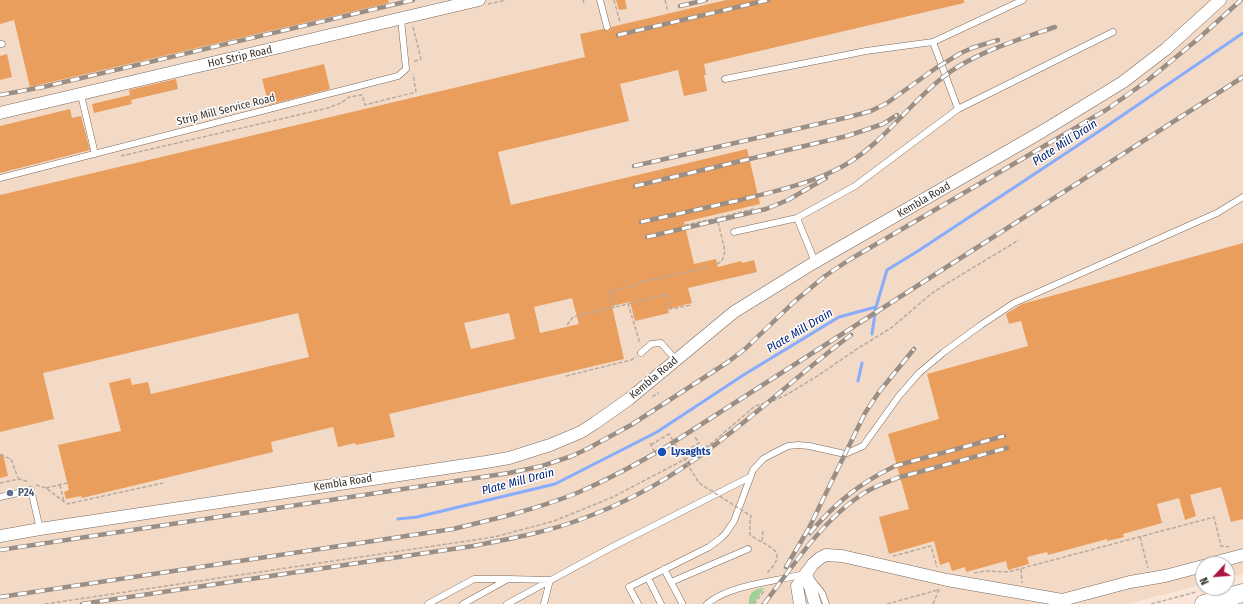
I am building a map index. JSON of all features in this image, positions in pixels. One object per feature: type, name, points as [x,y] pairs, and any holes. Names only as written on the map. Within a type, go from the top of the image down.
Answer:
[{"type":"main road","points":[[1204,604],[1243,593]]},
{"type":"street","name":"Hot Strip Road","points":[[0,113],[479,0]]},
{"type":"street","name":"Kembla Road","points":[[0,536],[508,458],[550,445],[576,434],[596,423],[629,399],[734,312],[815,262],[1043,131],[1123,82],[1166,49],[1220,0]]},
{"type":"street","points":[[800,604],[796,588],[799,582],[820,558],[826,555],[852,558],[942,579],[1062,600],[1130,582],[1151,579],[1195,568]]},
{"type":"street","points":[[806,573],[815,604]]},
{"type":"lane","points":[[600,0],[607,27]]},
{"type":"lane","points":[[726,79],[866,51],[933,42],[1023,0]]},
{"type":"lane","name":"Strip Mill Service Road","points":[[0,178],[398,76],[406,69],[401,19]]},
{"type":"lane","points":[[734,232],[797,218],[855,186],[958,108],[1113,32]]},
{"type":"lane","points":[[933,42],[958,108]]},
{"type":"lane","points":[[81,95],[95,154]]},
{"type":"lane","points":[[638,604],[629,587],[709,547],[726,533],[734,521],[750,476],[757,464],[763,459],[779,449],[788,446],[809,446],[845,454],[863,446],[899,396],[919,373],[962,338],[1014,302],[1217,213],[1243,197]]},
{"type":"lane","points":[[797,218],[815,262]]},
{"type":"lane","points":[[642,353],[651,344],[661,344],[676,360]]},
{"type":"lane","points":[[507,604],[610,548],[750,476]]},
{"type":"lane","points":[[0,497],[31,490],[40,529]]},
{"type":"lane","points":[[671,582],[748,549]]},
{"type":"lane","points":[[664,569],[682,603]]},
{"type":"lane","points":[[707,604],[715,598],[736,590],[806,573],[822,593],[826,604]]},
{"type":"lane","points":[[648,578],[661,604]]},
{"type":"lane","points":[[428,604],[474,579],[550,580]]},
{"type":"lane","points":[[463,604],[508,579]]},
{"type":"lane","points":[[544,604],[550,580]]},
{"type":"path","points":[[614,0],[620,22]]},
{"type":"path","points":[[665,0],[668,12]]},
{"type":"path","points":[[685,225],[717,218]]},
{"type":"path","points":[[44,604],[494,536],[554,521],[614,498],[695,454],[712,443],[756,406],[773,401],[788,394],[820,375],[857,349],[891,328],[931,294],[1019,240]]},
{"type":"path","points":[[614,308],[610,291],[632,287],[642,282],[708,267]]},
{"type":"path","points":[[567,325],[573,317],[667,294],[670,310],[692,305]]},
{"type":"path","points":[[566,376],[631,361],[642,353],[628,304]]},
{"type":"path","points":[[653,397],[659,393]]},
{"type":"path","points":[[654,451],[651,444],[669,434],[699,483],[751,516],[750,533],[752,536],[762,541],[775,551],[776,555],[776,561],[773,567],[764,576]]},
{"type":"path","points":[[681,454],[699,443],[695,437]]},
{"type":"path","points":[[0,455],[11,459],[19,479]]},
{"type":"path","points":[[0,483],[19,479],[46,488],[67,504],[163,483]]},
{"type":"path","points":[[46,488],[67,483]]},
{"type":"path","points":[[60,485],[64,502]]},
{"type":"path","points":[[969,574],[984,571],[1008,572],[1214,516],[1221,546],[1232,547]]},
{"type":"path","points":[[762,541],[763,529]]},
{"type":"path","points":[[1140,537],[1151,579]]},
{"type":"path","points":[[892,556],[931,546],[937,569],[945,571],[933,604]]},
{"type":"path","points":[[754,604],[765,590],[767,590]]},
{"type":"path","points":[[887,604],[938,590]]},
{"type":"shaded area","points":[[0,0],[1243,0],[1243,574],[1235,576],[1235,556],[1195,556],[1195,586],[1128,604],[0,604]]},
{"type":"green space","points":[[764,588],[753,604],[749,604],[752,592],[757,589]]},
{"type":"building","points":[[0,0],[388,0],[389,3],[30,87],[14,20],[0,24]]},
{"type":"building","points":[[616,0],[625,0],[627,9],[619,10]]},
{"type":"building","points":[[726,0],[964,0],[964,3],[704,64],[706,75],[704,75],[707,91],[684,96],[678,70],[620,84],[629,121],[498,152],[511,205],[747,149],[760,204],[684,222],[694,264],[716,259],[718,267],[741,261],[742,263],[754,260],[757,272],[688,288],[692,303],[668,309],[669,313],[635,321],[630,302],[612,306],[624,359],[389,414],[395,437],[338,447],[333,427],[271,442],[273,452],[82,498],[81,496],[66,499],[64,492],[69,490],[58,445],[121,431],[109,383],[130,378],[132,385],[148,382],[151,394],[309,357],[298,313],[43,373],[54,419],[0,432],[0,195],[585,57],[580,34],[603,29],[608,31],[611,27]],"holes":[[[572,298],[579,324],[540,333],[534,307]],[[509,313],[515,339],[471,349],[464,323]]]},
{"type":"building","points":[[7,54],[12,77],[0,80],[0,56]]},
{"type":"building","points":[[324,64],[330,89],[269,105],[262,79]]},
{"type":"building","points":[[176,79],[178,89],[131,100],[129,90]]},
{"type":"building","points":[[130,95],[132,104],[94,113],[92,104]]},
{"type":"building","points":[[70,109],[72,118],[81,116],[90,150],[0,173],[0,126]]},
{"type":"building","points":[[1243,243],[1243,519],[1231,522],[1221,487],[1190,495],[1196,516],[1185,520],[1179,498],[1157,504],[1162,523],[1123,534],[1124,537],[1107,541],[1107,539],[1048,555],[1047,552],[1027,557],[1029,564],[1008,570],[1006,561],[966,572],[965,567],[952,571],[949,562],[940,565],[934,541],[889,554],[879,517],[909,509],[888,434],[939,419],[927,374],[1028,346],[1021,321],[1009,324],[1006,314],[1022,304]]},
{"type":"building","points":[[0,454],[3,454],[8,476],[0,478]]},
{"type":"waterway","name":"Plate Mill Drain","points":[[398,519],[417,517],[555,484],[657,432],[745,374],[839,317],[876,307],[887,270],[1101,130],[1243,33]]},
{"type":"waterway","points":[[872,334],[876,307]]},
{"type":"waterway","points":[[858,381],[862,363]]},
{"type":"railway","points":[[0,95],[43,87],[413,0]]},
{"type":"railway","points":[[680,6],[706,0]]},
{"type":"railway","points":[[618,35],[768,0]]},
{"type":"railway","points":[[0,550],[509,473],[542,466],[572,456],[631,425],[728,362],[745,349],[795,301],[825,276],[849,260],[1106,110],[1147,81],[1198,39],[1241,0]]},
{"type":"railway","points":[[641,222],[778,191],[832,172],[859,156],[871,146],[918,100],[954,69],[981,54],[1055,27]]},
{"type":"railway","points":[[634,166],[871,111],[887,103],[936,68],[961,53],[998,40]]},
{"type":"railway","points":[[0,597],[453,529],[531,509],[577,493],[601,482],[669,445],[1243,77]]},
{"type":"railway","points":[[635,186],[847,136],[883,124],[897,115]]},
{"type":"railway","points":[[647,237],[766,209],[788,200],[826,178]]},
{"type":"railway","points":[[82,604],[473,546],[566,525],[609,508],[667,478],[734,430],[851,335]]},
{"type":"railway","points":[[786,567],[809,528],[865,413],[879,392],[914,349]]},
{"type":"railway","points":[[810,533],[829,512],[859,487],[870,479],[895,466],[1004,436]]},
{"type":"railway","points":[[764,604],[820,531],[833,518],[865,492],[897,478],[1007,448]]},
{"type":"place","name":"Lysaghts","points":[[662,452]]},
{"type":"place","name":"P24","points":[[10,493]]}]
